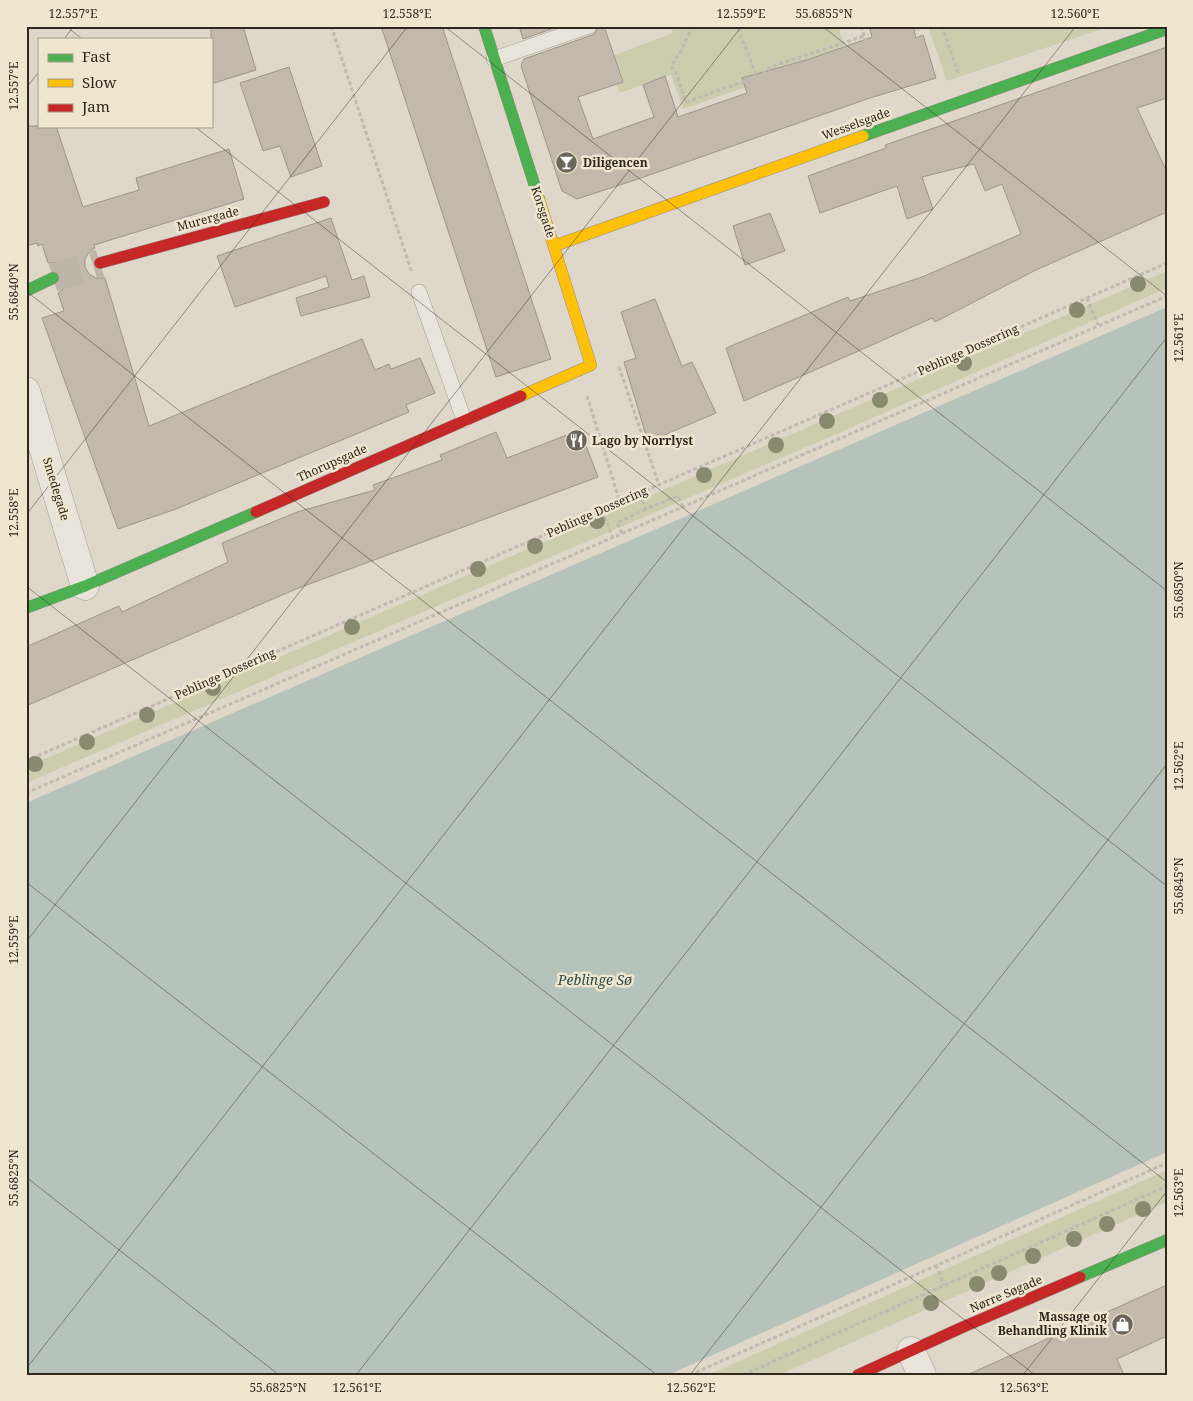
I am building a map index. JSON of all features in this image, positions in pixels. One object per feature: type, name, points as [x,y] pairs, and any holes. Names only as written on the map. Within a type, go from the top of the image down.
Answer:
[{"type":"street","name":"Korsgade","points":[[484,26],[591,364]]},
{"type":"street","name":"Wesselsgade","points":[[554,246],[1167,29]]},
{"type":"street","name":"Murergade","points":[[100,263],[324,202]]},
{"type":"street","points":[[26,291],[53,278]]},
{"type":"street","name":"Thorupsgade","points":[[26,608],[85,586],[591,364]]},
{"type":"street","name":"Smedegade","points":[[26,391],[85,586]]},
{"type":"street","name":"Nørre Søgade","points":[[858,1375],[917,1363],[1167,1240]]},
{"type":"lane","points":[[494,59],[589,26]]},
{"type":"lane","points":[[419,292],[464,420]]},
{"type":"path","points":[[331,26],[419,292]]},
{"type":"path","points":[[692,26],[681,51],[671,66],[676,73],[686,102],[757,77],[773,66],[864,36]]},
{"type":"path","points":[[737,26],[757,77]]},
{"type":"path","points":[[861,26],[869,52]]},
{"type":"path","points":[[942,26],[966,100]]},
{"type":"path","name":"Peblinge Dossering","points":[[26,761],[1167,263]]},
{"type":"path","points":[[26,793],[1167,296]]},
{"type":"path","points":[[1087,298],[1098,326]]},
{"type":"path","points":[[620,502],[585,390],[591,364],[615,355],[659,485]]},
{"type":"path","points":[[640,494],[646,509]]},
{"type":"path","points":[[622,534],[617,523],[646,509],[678,496],[683,507]]},
{"type":"path","points":[[602,510],[613,538]]},
{"type":"path","points":[[690,1375],[1167,1163]]},
{"type":"path","points":[[743,1375],[1167,1186]]},
{"type":"path","points":[[936,1265],[944,1285]]},
{"type":"green space","points":[[670,26],[838,26],[847,52],[683,109],[671,75],[619,93],[609,57],[673,33]]},
{"type":"green space","points":[[903,26],[1111,26],[947,81],[928,27],[906,35]]},
{"type":"green space","points":[[1167,271],[1167,288],[832,436],[26,783],[26,767]]},
{"type":"green space","points":[[1167,1170],[1167,1202],[779,1375],[708,1375]]},
{"type":"water","name":"Peblinge Sø","points":[[1167,307],[1167,1152],[668,1375],[26,1375],[26,803]]},
{"type":"building","points":[[211,26],[243,26],[256,70],[212,84]]},
{"type":"building","points":[[381,26],[442,26],[551,359],[496,377]]},
{"type":"building","points":[[519,26],[560,26],[523,39]]},
{"type":"building","points":[[598,26],[604,26],[623,82],[578,97],[593,139],[654,117],[643,85],[665,76],[678,117],[747,93],[742,78],[810,59],[872,37],[869,26],[913,26],[916,38],[923,35],[936,78],[870,98],[577,199],[562,191],[521,66],[524,59],[592,35],[596,32]]},
{"type":"building","points":[[1167,47],[1167,98],[1137,108],[1167,172],[1167,212],[1036,270],[935,322],[932,318],[744,401],[726,348],[848,297],[850,301],[922,277],[1021,234],[1002,184],[985,191],[974,164],[922,177],[933,209],[907,219],[897,186],[820,213],[808,176],[886,148],[885,145]]},
{"type":"building","points":[[289,67],[322,166],[291,177],[280,146],[263,151],[240,83]]},
{"type":"building","points":[[26,126],[57,128],[83,207],[139,190],[136,178],[229,149],[244,199],[94,245],[95,248],[89,252],[85,259],[85,267],[89,274],[96,278],[105,278],[149,426],[362,339],[375,370],[389,364],[391,369],[420,358],[435,393],[406,405],[409,412],[176,509],[118,529],[42,318],[64,311],[58,293],[66,287],[69,279],[67,271],[62,265],[48,263],[42,244],[38,246],[37,243],[26,246]]},
{"type":"building","points":[[770,213],[785,251],[745,265],[733,226]]},
{"type":"building","points":[[331,218],[352,280],[364,276],[370,297],[301,316],[296,298],[329,287],[326,276],[235,307],[217,256]]},
{"type":"building","points":[[655,299],[682,366],[692,362],[716,413],[648,442],[624,362],[636,358],[621,312]]},
{"type":"building","points":[[580,430],[598,477],[296,589],[26,706],[26,647],[119,606],[122,612],[228,562],[222,543],[297,512],[375,490],[373,485],[442,460],[440,455],[496,432],[507,458]]},
{"type":"building","points":[[1167,1285],[1167,1336],[1117,1359],[1124,1375],[967,1375]]},
{"type":"tunnel","points":[[53,278],[100,263]]},
{"type":"traffic: fast","points":[[484,26],[539,199]]},
{"type":"traffic: fast","points":[[863,136],[1167,29]]},
{"type":"traffic: fast","points":[[26,291],[53,278]]},
{"type":"traffic: fast","points":[[26,608],[85,586],[256,512]]},
{"type":"traffic: fast","points":[[1080,1277],[1167,1240]]},
{"type":"traffic: slow","points":[[554,246],[863,136]]},
{"type":"traffic: slow","points":[[521,396],[591,365],[539,199]]},
{"type":"traffic: jam","points":[[100,263],[324,202]]},
{"type":"traffic: jam","points":[[256,512],[521,396]]},
{"type":"traffic: jam","points":[[858,1375],[963,1327],[1080,1277]]},
{"type":"place","name":"Diligencen","points":[[567,163]]},
{"type":"place","name":"Lago by Norrlyst","points":[[576,441]]},
{"type":"place","name":"Massage og Behandling Klinik","points":[[1123,1324]]}]
